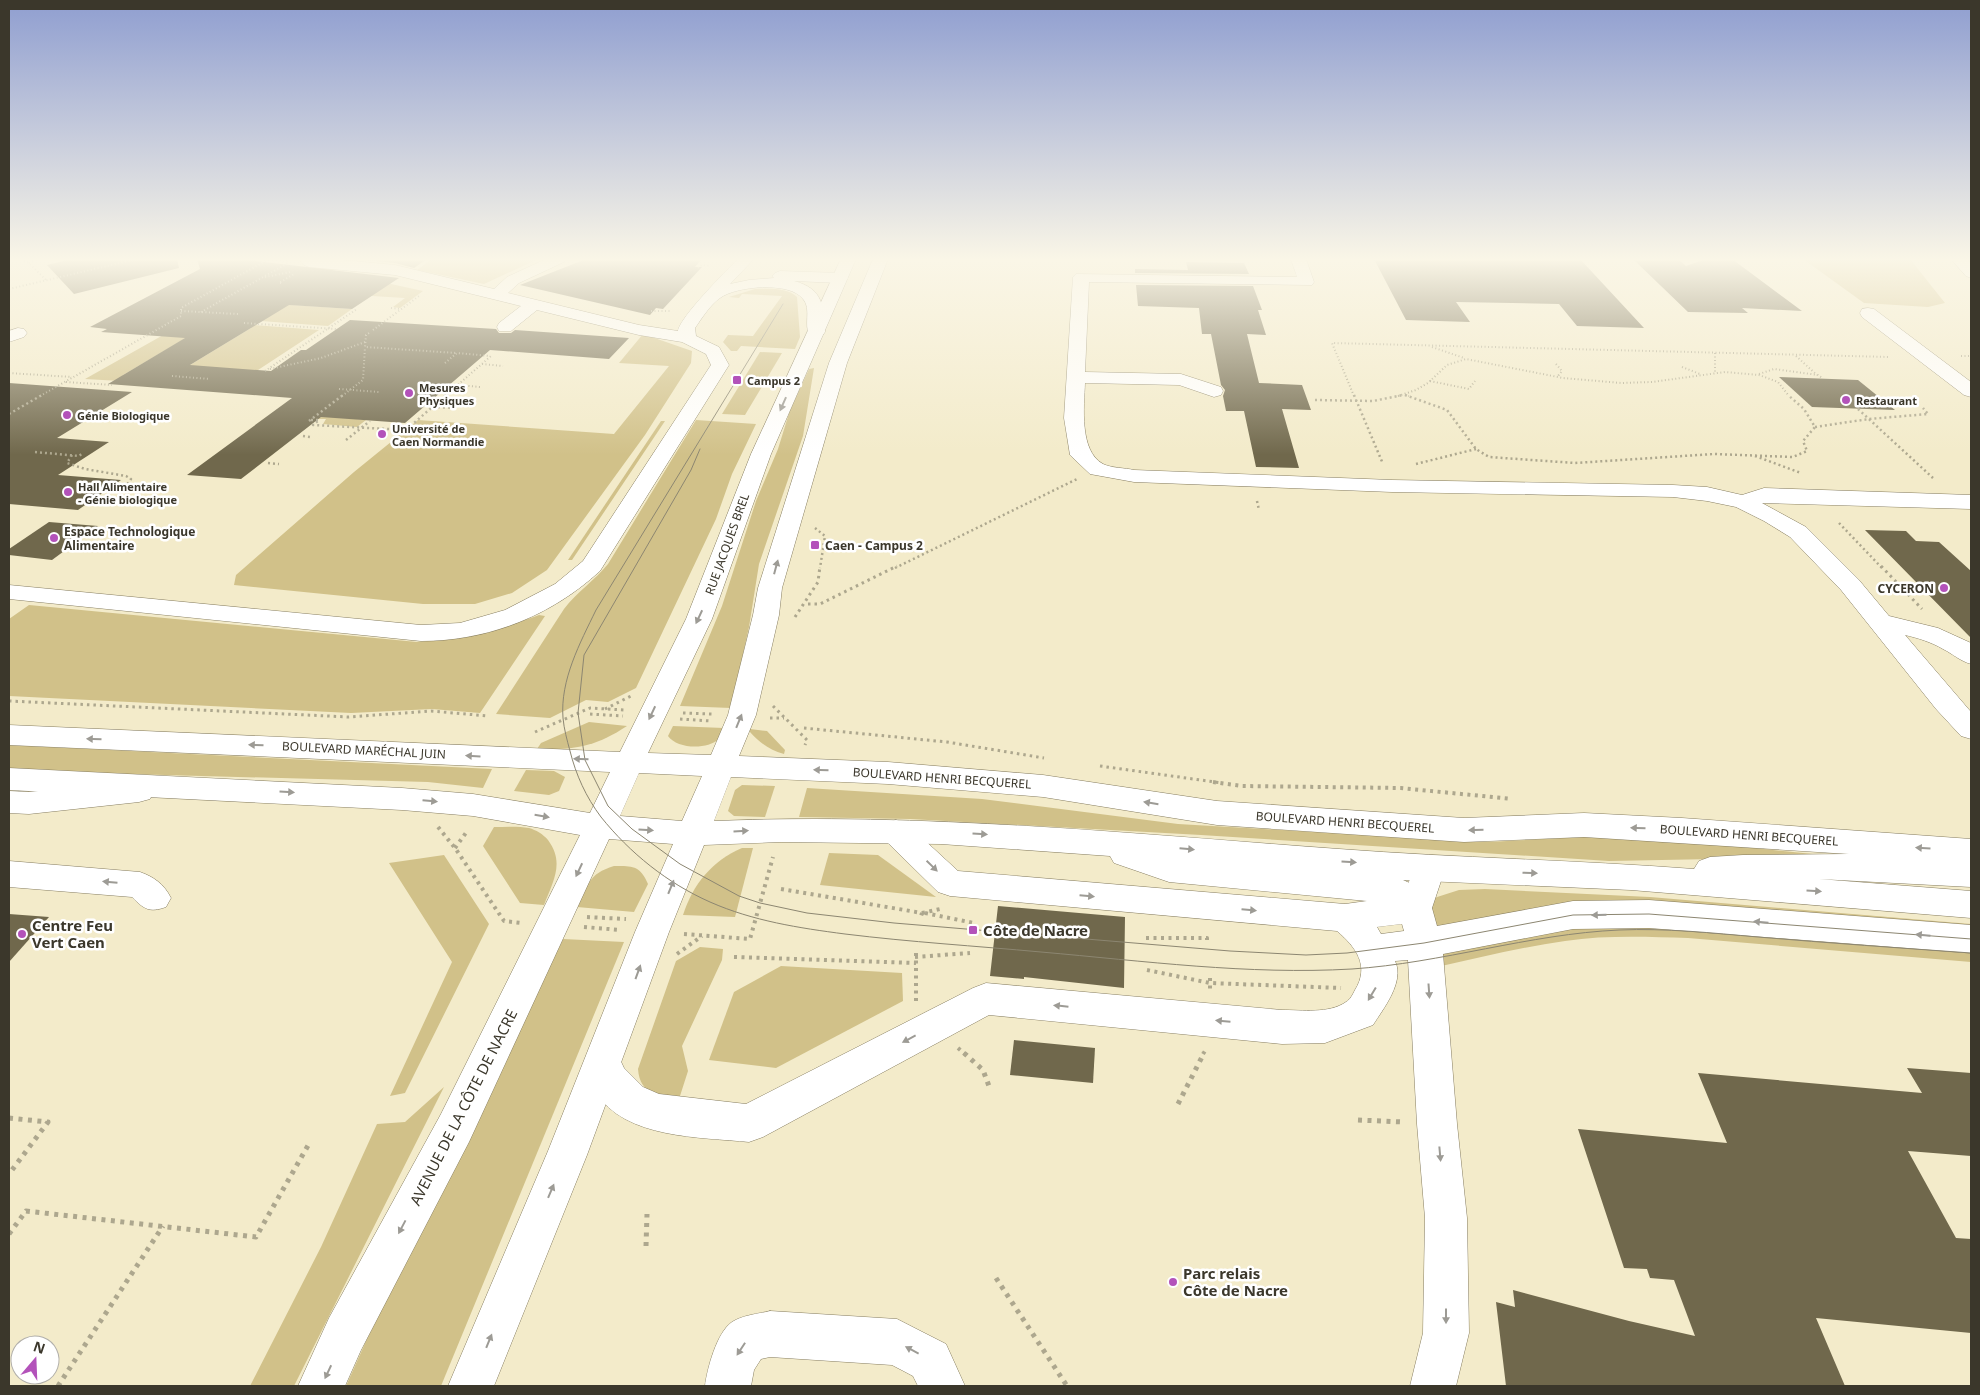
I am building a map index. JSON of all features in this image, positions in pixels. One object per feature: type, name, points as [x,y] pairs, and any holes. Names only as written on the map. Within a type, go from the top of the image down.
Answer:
[{"type":"main road","points":[[505,328],[510,324]]},
{"type":"main road","points":[[9,592],[421,633],[459,631],[488,624],[539,606],[577,580],[592,566],[720,365],[715,359],[713,351],[687,338],[615,324]]},
{"type":"main road","points":[[667,335],[673,324]]},
{"type":"main road","points":[[687,338],[689,324]]},
{"type":"main road","points":[[816,324],[816,332]]},
{"type":"main road","name":"RUE JACQUES BREL","points":[[599,826],[699,619],[761,454],[820,324]]},
{"type":"main road","points":[[471,1386],[603,1063],[652,932],[742,715],[766,615],[770,588],[838,363],[855,324]]},
{"type":"main road","points":[[1079,324],[1074,418],[1080,455],[1097,470],[1134,476],[1389,479],[1673,491],[1707,494],[1743,502],[1772,516],[1798,532],[1850,585],[1946,702],[1971,729]]},
{"type":"main road","points":[[1882,324],[1971,391]]},
{"type":"main road","points":[[9,580],[428,621],[468,619],[504,611],[543,593],[558,584],[570,572],[669,428],[708,364],[715,359]]},
{"type":"main road","points":[[1077,377],[1181,380],[1214,391]]},
{"type":"main road","points":[[1743,502],[1764,495],[1964,502]]},
{"type":"main road","points":[[1880,622],[1918,630],[1961,647],[1971,656]]},
{"type":"main road","name":"BOULEVARD MARÉCHAL JUIN","points":[[9,735],[720,766]]},
{"type":"main road","name":"BOULEVARD HENRI BECQUEREL","points":[[720,766],[888,773],[987,780],[1043,786],[1217,813],[1454,830],[1604,826],[1971,851]]},
{"type":"main road","points":[[9,779],[178,786],[464,804],[599,826],[692,834]]},
{"type":"main road","points":[[9,802],[28,802],[178,786]]},
{"type":"main road","name":"AVENUE DE LA CÔTE DE NACRE","points":[[321,1386],[345,1334],[455,1128],[599,826]]},
{"type":"main road","name":"BOULEVARD HENRI BECQUEREL","points":[[692,834],[781,830],[949,832],[1086,841],[1429,869],[1631,877],[1971,905]]},
{"type":"main road","points":[[896,832],[950,884],[1420,926],[1573,915],[1649,914],[1971,939]]},
{"type":"main road","points":[[1086,841],[1169,869],[1397,891],[1420,926]]},
{"type":"main road","name":"BOULEVARD HENRI BECQUEREL","points":[[1631,877],[1762,866],[1893,868],[1971,874]]},
{"type":"main road","points":[[1429,869],[1420,926],[1446,1218],[1446,1333],[1433,1386]]},
{"type":"main road","points":[[9,874],[140,885],[154,898]]},
{"type":"main road","points":[[603,1063],[610,1080],[630,1100],[657,1113],[750,1123],[986,999],[1282,1027],[1325,1026],[1360,1014],[1378,984],[1380,966],[1372,950],[1363,933],[1344,918]]},
{"type":"main road","points":[[1372,950],[1420,926]]},
{"type":"main road","points":[[728,1386],[732,1362],[747,1339],[770,1334],[897,1342],[930,1360],[941,1386]]},
{"type":"path","points":[[9,414],[167,324]]},
{"type":"path","points":[[262,324],[336,329]]},
{"type":"path","points":[[334,324],[267,370],[321,358],[365,342]]},
{"type":"path","points":[[373,330],[381,324]]},
{"type":"path","points":[[365,347],[491,356],[406,430],[314,425],[319,420],[310,420],[363,380],[365,342],[366,335],[369,333]]},
{"type":"path","points":[[1476,449],[1389,479],[1332,343],[1929,358]]},
{"type":"path","points":[[1421,345],[1466,359],[1593,382],[1652,382],[1715,373],[1747,373],[1784,382]]},
{"type":"path","points":[[1715,353],[1715,373]]},
{"type":"path","points":[[445,363],[457,354]]},
{"type":"path","points":[[1795,355],[1822,378]]},
{"type":"path","points":[[1315,400],[1357,402],[1404,395],[1430,381],[1441,369],[1453,362],[1466,359]]},
{"type":"path","points":[[482,364],[503,366]]},
{"type":"path","points":[[1556,364],[1562,371],[1557,376]]},
{"type":"path","points":[[1682,367],[1701,374]]},
{"type":"path","points":[[1759,375],[1774,370],[1818,375]]},
{"type":"path","points":[[9,373],[73,377]]},
{"type":"path","points":[[172,376],[210,379]]},
{"type":"path","points":[[458,378],[466,378]]},
{"type":"path","points":[[1430,381],[1469,389],[1475,381]]},
{"type":"path","points":[[65,382],[112,385]]},
{"type":"path","points":[[1778,382],[1790,398],[1804,409],[1816,427]]},
{"type":"path","points":[[457,385],[480,387]]},
{"type":"path","points":[[339,389],[379,392]]},
{"type":"path","points":[[1404,395],[1447,410],[1462,427],[1476,449],[1489,457],[1575,463],[1714,454],[1793,457],[1807,451],[1803,441],[1816,427],[1869,419],[1928,414],[1923,408]]},
{"type":"path","points":[[433,407],[457,408]]},
{"type":"path","points":[[1858,409],[1964,502]]},
{"type":"path","points":[[346,440],[370,421]]},
{"type":"path","points":[[303,436],[310,437]]},
{"type":"path","points":[[34,452],[79,456],[83,453]]},
{"type":"path","points":[[72,455],[67,463],[85,469],[126,476],[131,479],[124,489]]},
{"type":"path","points":[[268,463],[279,464]]},
{"type":"path","points":[[808,604],[820,604],[1097,470]]},
{"type":"path","points":[[1839,523],[1934,621],[1936,637]]},
{"type":"path","points":[[793,619],[818,582],[825,536],[813,526]]},
{"type":"path","points":[[9,701],[349,716],[431,711],[488,716]]},
{"type":"path","points":[[771,703],[807,740],[803,752]]},
{"type":"path","points":[[529,735],[590,708],[633,710]]},
{"type":"path","points":[[677,712],[713,714]]},
{"type":"path","points":[[590,714],[628,716]]},
{"type":"path","points":[[674,718],[716,721]]},
{"type":"path","points":[[804,728],[947,742],[1048,759]]},
{"type":"path","points":[[1095,766],[1242,786]]},
{"type":"path","points":[[435,823],[455,848],[504,921],[511,922]]},
{"type":"path","points":[[684,934],[750,939],[774,856]]},
{"type":"path","points":[[781,889],[974,923]]},
{"type":"path","points":[[577,917],[631,920]]},
{"type":"path","points":[[580,927],[629,930]]},
{"type":"path","points":[[673,963],[676,955],[703,936]]},
{"type":"path","points":[[1146,938],[1207,938],[1207,941]]},
{"type":"path","points":[[916,1008],[915,955],[970,954]]},
{"type":"path","points":[[734,957],[916,963]]},
{"type":"path","points":[[1147,970],[1210,983],[1342,988]]},
{"type":"path","points":[[1178,1104],[1209,1044]]},
{"type":"path","points":[[956,1046],[983,1070],[990,1089]]},
{"type":"path","points":[[9,1118],[48,1122],[9,1174]]},
{"type":"path","points":[[1358,1120],[1412,1122]]},
{"type":"path","points":[[9,1234],[26,1211],[256,1237],[310,1142]]},
{"type":"path","points":[[646,1246],[647,1214]]},
{"type":"path","points":[[58,1386],[163,1226]]},
{"type":"path","points":[[996,1278],[1067,1386]]},
{"type":"shaded area","points":[[183,324],[208,325],[123,375],[120,381],[85,379]]},
{"type":"shaded area","points":[[242,324],[319,330],[258,370],[177,373],[251,328]]},
{"type":"shaded area","points":[[303,324],[331,324],[328,326]]},
{"type":"shaded area","points":[[762,324],[799,324],[800,337],[795,349],[741,346],[737,351],[731,351],[723,342],[728,335],[753,336]]},
{"type":"shaded area","points":[[643,334],[692,351],[691,363],[645,435],[547,570],[512,593],[475,604],[423,604],[234,585],[236,575],[354,472],[418,420],[614,434],[669,366],[619,363]]},
{"type":"shaded area","points":[[760,352],[782,353],[745,415],[722,414]]},
{"type":"shaded area","points":[[814,368],[803,436],[759,564],[749,627],[731,708],[680,706],[722,606],[756,501],[778,449],[790,410],[809,369]]},
{"type":"shaded area","points":[[351,393],[346,418],[366,420],[357,427],[323,424],[326,419],[318,419]]},
{"type":"shaded area","points":[[696,420],[756,424],[732,474],[716,519],[636,688],[608,702],[586,700],[550,718],[496,714],[564,609],[608,564]]},
{"type":"shaded area","points":[[661,421],[665,421],[572,560],[568,560]]},
{"type":"shaded area","points":[[29,605],[417,642],[479,633],[539,615],[545,616],[480,713],[432,709],[351,713],[9,696],[9,619]]},
{"type":"shaded area","points":[[589,722],[627,726],[605,739],[584,746],[563,749],[537,749],[541,743]]},
{"type":"shaded area","points":[[673,726],[724,728],[720,738],[714,743],[700,746],[685,746],[678,744],[668,736]]},
{"type":"shaded area","points":[[750,729],[767,731],[785,750],[784,754],[761,743],[750,732]]},
{"type":"shaded area","points":[[9,745],[492,769],[483,788],[428,782],[56,772],[9,769]]},
{"type":"shaded area","points":[[526,770],[554,771],[565,777],[559,791],[549,795],[514,791]]},
{"type":"shaded area","points":[[742,785],[775,786],[765,817],[734,816],[728,811],[735,790]]},
{"type":"shaded area","points":[[807,788],[982,799],[1178,824],[1488,842],[1603,836],[1754,848],[1971,870],[1767,858],[1609,861],[910,819],[799,817]]},
{"type":"shaded area","points":[[494,827],[529,828],[539,832],[548,840],[556,856],[557,864],[554,880],[544,905],[520,903],[483,846]]},
{"type":"shaded area","points":[[742,848],[753,848],[735,917],[683,915],[692,893],[705,875],[731,853]]},
{"type":"shaded area","points":[[829,853],[878,855],[936,897],[820,885]]},
{"type":"shaded area","points":[[444,855],[489,924],[405,1093],[390,1096],[452,962],[389,863]]},
{"type":"shaded area","points":[[614,866],[635,868],[642,873],[648,884],[634,912],[577,907],[590,881],[605,869]]},
{"type":"shaded area","points":[[1485,889],[1650,897],[1971,924],[1971,932],[1618,904],[1431,932],[1429,911],[1434,898],[1459,890]]},
{"type":"shaded area","points":[[1601,923],[1850,937],[1971,948],[1971,962],[1688,938],[1626,937],[1580,939],[1549,943],[1437,967],[1434,950]]},
{"type":"shaded area","points":[[563,939],[624,942],[441,1386],[346,1386],[367,1339]]},
{"type":"shaded area","points":[[700,947],[723,949],[722,960],[682,1046],[688,1071],[680,1096],[658,1094],[647,1089],[642,1084],[638,1069],[676,961]]},
{"type":"shaded area","points":[[781,966],[902,973],[903,1001],[776,1068],[709,1060],[734,992]]},
{"type":"shaded area","points":[[444,1087],[294,1386],[250,1386],[321,1247],[377,1124],[405,1122]]},
{"type":"building","points":[[95,324],[257,324],[190,365],[271,371],[344,324],[417,324],[496,329],[499,333],[511,333],[515,330],[629,338],[609,359],[490,350],[405,423],[321,417],[241,479],[187,475],[292,398],[108,384],[185,338],[101,332],[107,329],[90,327]]},
{"type":"building","points":[[1201,324],[1263,324],[1266,335],[1247,334],[1259,383],[1302,385],[1311,410],[1282,409],[1299,468],[1256,467],[1244,411],[1226,411],[1223,396],[1225,390],[1221,385],[1211,334],[1202,334]]},
{"type":"building","points":[[1575,324],[1640,324],[1644,328],[1577,326]]},
{"type":"building","name":"Restaurant","points":[[1779,377],[1858,380],[1895,410],[1812,407]]},
{"type":"building","points":[[9,383],[132,392],[57,438],[109,442],[58,475],[121,480],[78,510],[9,504]]},
{"type":"building","name":"Espace Technologique Alimentaire","points":[[49,522],[98,526],[52,560],[9,555],[9,549]]},
{"type":"building","name":"CYCERON","points":[[1865,530],[1906,531],[1916,541],[1939,542],[1971,571],[1971,638]]},
{"type":"building","points":[[998,906],[1125,917],[1124,988],[1024,977],[1024,979],[990,976]]},
{"type":"building","name":"Centre Feu Vert Caen","points":[[9,914],[49,917],[9,962]]},
{"type":"building","points":[[1014,1040],[1095,1048],[1093,1083],[1010,1075]]},
{"type":"building","points":[[1907,1068],[1971,1073],[1971,1156],[1908,1151],[1956,1238],[1971,1239],[1971,1333],[1816,1318],[1845,1386],[1506,1386],[1496,1302],[1515,1307],[1513,1290],[1629,1321],[1695,1336],[1674,1280],[1650,1278],[1647,1269],[1624,1268],[1578,1129],[1727,1143],[1698,1073],[1922,1093]]},
{"type":"tram line","points":[[771,324],[596,610],[572,662],[563,704],[563,718],[575,769],[582,786],[601,817],[624,843],[650,866],[694,894],[726,909],[759,919],[828,932],[918,942],[1235,969],[1313,970],[1386,966],[1552,937],[1619,930],[1689,931],[1971,953]]},
{"type":"tram line","points":[[700,449],[691,470],[584,655],[578,713],[585,760],[608,806],[632,829],[680,864],[739,896],[760,903],[807,913],[894,923],[1230,951],[1306,955],[1347,953],[1424,943],[1573,915],[1649,914],[1971,939]]},
{"type":"place","name":"Campus 2","points":[[737,380]]},
{"type":"place","name":"Mesures Physiques","points":[[409,393]]},
{"type":"place","name":"Restaurant","points":[[1846,400]]},
{"type":"place","name":"Génie Biologique","points":[[67,415]]},
{"type":"place","name":"Université de Caen Normandie","points":[[382,434]]},
{"type":"place","name":"Hall Alimentaire - Génie biologique","points":[[68,492]]},
{"type":"place","name":"Espace Technologique Alimentaire","points":[[54,538]]},
{"type":"place","name":"Caen - Campus 2","points":[[815,545]]},
{"type":"place","name":"CYCERON","points":[[1944,588]]},
{"type":"place","name":"Côte de Nacre","points":[[973,930]]},
{"type":"place","name":"Centre Feu Vert Caen","points":[[22,934]]},
{"type":"place","name":"Parc relais Côte de Nacre","points":[[1173,1282]]}]
